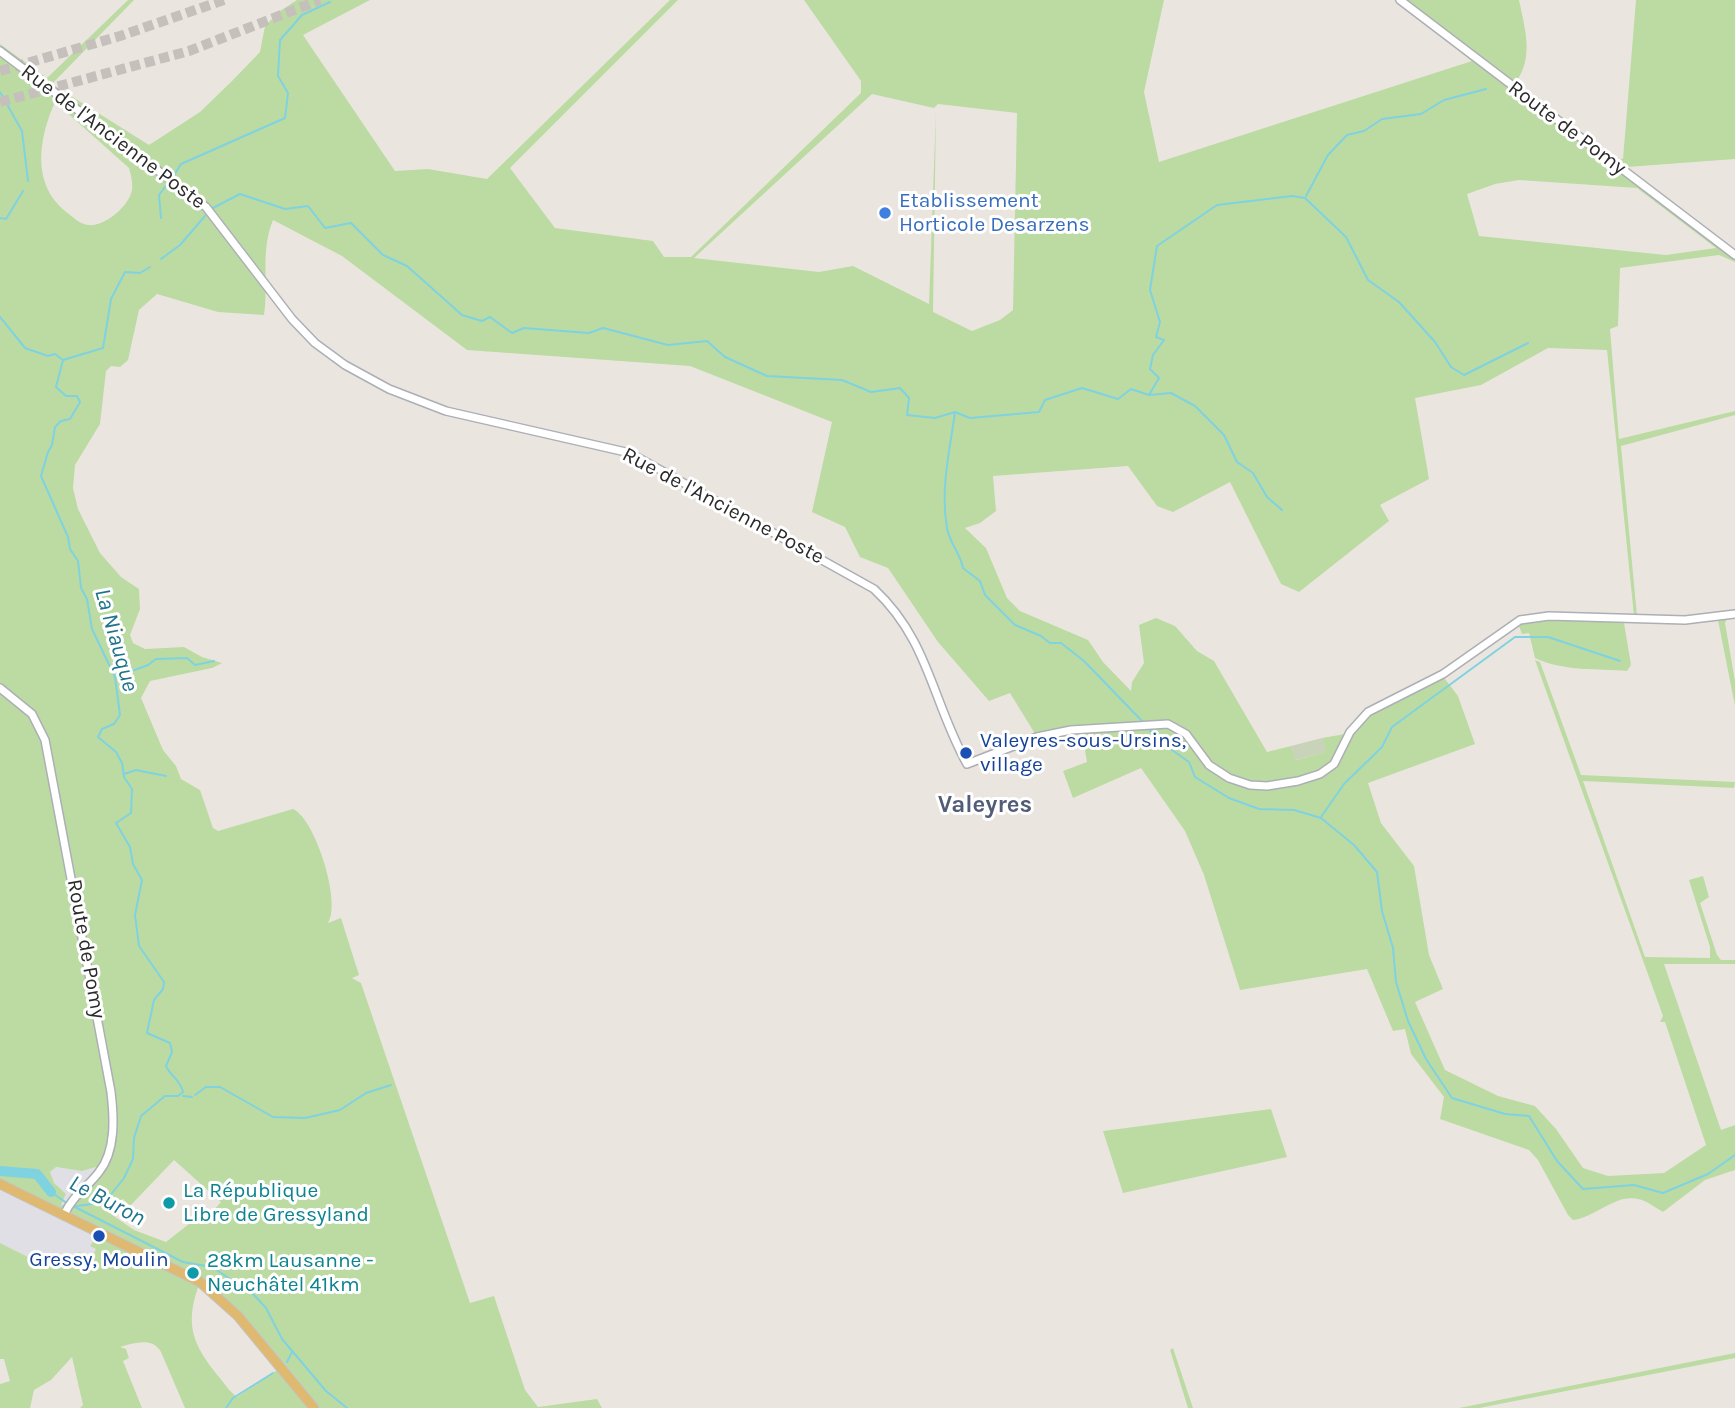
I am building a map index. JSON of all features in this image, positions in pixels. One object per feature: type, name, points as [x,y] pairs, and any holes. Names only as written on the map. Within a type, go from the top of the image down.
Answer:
[{"type":"main road","points":[[0,1184],[66,1212],[200,1282],[224,1302],[274,1357],[314,1408]]},
{"type":"street","name":"Route de Pomy","points":[[1400,0],[1735,255]]},
{"type":"street","name":"Rue de l'Ancienne Poste","points":[[0,51],[206,207],[292,319],[315,343],[345,365],[388,389],[446,411],[630,453],[874,589],[893,609],[919,647],[946,723],[967,764],[1037,737],[1071,730],[1171,724],[1186,734],[1209,765],[1229,778],[1267,786],[1298,781],[1320,774],[1334,764],[1350,732],[1368,712],[1443,674],[1516,622],[1549,616],[1696,620],[1735,614]]},
{"type":"street","name":"Route de Pomy","points":[[0,688],[32,714],[46,740],[111,1092],[112,1133],[105,1163],[72,1200],[66,1212]]},
{"type":"shaded area","points":[[55,1167],[82,1171],[96,1167],[100,1171],[68,1206],[60,1205],[66,1195],[54,1183],[50,1172]]},
{"type":"shaded area","points":[[0,1184],[100,1232],[90,1246],[97,1248],[90,1262],[73,1253],[44,1265],[0,1243]]},
{"type":"green space","points":[[128,0],[134,0],[52,84],[149,145],[200,112],[232,81],[260,52],[265,26],[280,11],[297,0],[370,0],[303,35],[395,171],[428,169],[487,179],[670,0],[678,0],[510,168],[555,228],[653,241],[664,257],[691,257],[861,93],[861,81],[804,0],[1164,0],[1144,92],[1159,162],[1472,61],[1394,0],[1519,0],[1526,53],[1522,72],[1516,82],[1615,158],[1623,159],[1636,0],[1735,0],[1735,159],[1627,167],[1735,251],[1735,262],[1719,255],[1620,268],[1618,326],[1610,329],[1619,439],[1735,411],[1735,415],[1621,446],[1637,616],[1696,615],[1735,610],[1735,617],[1727,619],[1725,623],[1735,681],[1735,706],[1718,620],[1624,623],[1631,665],[1627,671],[1558,666],[1535,658],[1529,633],[1522,634],[1516,618],[1531,614],[1634,616],[1607,350],[1548,348],[1481,385],[1415,398],[1429,479],[1380,505],[1389,521],[1299,592],[1281,584],[1230,482],[1173,512],[1157,506],[1128,466],[993,476],[996,511],[980,523],[965,528],[986,548],[1007,598],[1020,611],[1088,640],[1103,662],[1131,691],[1132,682],[1144,663],[1139,625],[1156,618],[1175,626],[1197,651],[1214,661],[1267,752],[1291,746],[1296,760],[1325,752],[1322,738],[1351,733],[1368,713],[1442,675],[1458,696],[1475,744],[1368,783],[1381,823],[1414,866],[1429,955],[1443,989],[1415,1002],[1445,1070],[1498,1096],[1535,1106],[1556,1129],[1583,1168],[1608,1176],[1664,1173],[1706,1145],[1665,1022],[1660,1022],[1663,1016],[1535,660],[1540,662],[1581,775],[1735,782],[1734,788],[1583,781],[1645,957],[1710,958],[1710,947],[1689,880],[1703,876],[1709,897],[1700,903],[1717,955],[1721,960],[1735,960],[1735,964],[1664,964],[1721,1130],[1735,1125],[1735,1170],[1705,1180],[1663,1212],[1644,1201],[1629,1198],[1573,1220],[1538,1160],[1529,1150],[1440,1119],[1444,1097],[1411,1054],[1405,1029],[1393,1031],[1367,969],[1240,990],[1204,875],[1185,831],[1141,768],[1073,798],[1063,771],[1087,762],[1081,728],[1037,737],[1010,693],[989,701],[938,642],[888,568],[860,557],[845,527],[812,512],[832,422],[690,366],[467,350],[342,256],[273,220],[267,244],[264,315],[218,312],[157,294],[139,310],[128,360],[120,367],[111,366],[106,371],[100,424],[75,465],[73,488],[78,509],[100,553],[121,577],[139,589],[140,609],[130,635],[133,643],[145,649],[184,647],[202,657],[222,663],[212,668],[150,681],[141,698],[163,750],[176,766],[181,779],[200,790],[213,828],[218,831],[293,809],[310,828],[329,881],[332,898],[328,923],[341,918],[359,975],[352,978],[361,983],[470,1303],[494,1296],[525,1390],[538,1407],[597,1399],[602,1408],[185,1408],[161,1352],[153,1344],[143,1342],[120,1347],[126,1349],[129,1358],[123,1361],[142,1408],[80,1408],[83,1405],[72,1357],[51,1380],[34,1390],[30,1408],[0,1408],[0,1384],[10,1381],[4,1359],[0,1359],[0,1243],[44,1265],[80,1252],[90,1261],[96,1249],[90,1246],[100,1232],[0,1184],[0,44],[47,78]],"holes":[[[872,94],[934,108],[938,104],[1017,113],[1013,310],[1000,320],[972,331],[933,312],[936,111],[929,304],[853,266],[819,272],[694,258]],[[55,102],[129,168],[132,185],[130,196],[121,209],[102,223],[88,225],[76,220],[54,200],[47,187],[41,160],[49,116]],[[1519,180],[1637,188],[1716,248],[1666,255],[1479,236],[1467,194],[1495,184]],[[174,1160],[221,1202],[205,1220],[199,1216],[166,1242],[134,1230],[108,1212],[109,1207],[123,1199],[130,1206]],[[56,1167],[82,1171],[96,1167],[100,1171],[68,1206],[61,1205],[66,1194],[54,1183],[50,1172]],[[200,1282],[282,1367],[237,1397],[202,1354],[193,1333],[192,1310]]]},
{"type":"green space","points":[[1322,738],[1326,752],[1295,760],[1291,746]]},
{"type":"green space","points":[[1271,1109],[1287,1157],[1123,1193],[1103,1131]]},
{"type":"green space","points":[[1173,1348],[1193,1408],[1188,1408],[1170,1350]]},
{"type":"green space","points":[[1735,1353],[1735,1358],[1479,1408],[1459,1408]]},
{"type":"waterway","points":[[174,175],[181,164],[285,118],[288,93],[278,76],[280,40],[302,15],[330,2]]},
{"type":"waterway","points":[[1306,196],[1328,155],[1347,135],[1364,131],[1382,119],[1421,114],[1444,100],[1486,89]]},
{"type":"waterway","points":[[0,92],[22,131],[28,181]]},
{"type":"waterway","points":[[161,218],[159,195],[168,183]]},
{"type":"waterway","points":[[0,218],[6,219],[23,191]]},
{"type":"waterway","points":[[213,208],[240,194],[285,209],[308,206],[325,228],[351,223],[383,255],[407,266],[462,315],[482,321],[490,317],[512,333],[524,328],[589,333],[603,328],[668,345],[707,341],[725,357],[767,376],[842,380],[871,392],[900,388],[909,398],[907,415],[935,418],[955,412],[946,470],[945,513],[948,534],[963,568],[980,581],[985,595],[1015,625],[1041,636],[1050,643],[1061,643],[1084,661],[1143,722]]},
{"type":"waterway","points":[[1149,395],[1159,378],[1150,369],[1153,355],[1164,340],[1156,337],[1160,322],[1150,290],[1157,246],[1217,205],[1292,196],[1305,198],[1346,237],[1368,280],[1399,302],[1435,342],[1451,367],[1464,375],[1528,343]]},
{"type":"waterway","points":[[161,259],[180,245],[205,216]]},
{"type":"waterway","points":[[0,317],[25,348],[48,356],[55,354],[63,360],[103,348],[111,299],[125,272],[140,273],[150,267]]},
{"type":"waterway","name":"La Niauque","points":[[63,360],[56,387],[66,396],[77,396],[80,402],[70,419],[61,421],[55,427],[41,476],[68,537],[70,549],[78,561],[81,588],[87,599],[92,629],[115,677],[120,715],[114,724],[102,729],[98,737],[116,752],[122,763],[124,777],[132,789],[131,813],[116,823],[130,847],[133,864],[142,880],[135,915],[139,946],[164,982],[163,989],[154,1000],[147,1033],[170,1043],[172,1052],[166,1066],[183,1092],[178,1096],[165,1096],[141,1116],[134,1138],[133,1159],[124,1178],[109,1197]]},
{"type":"waterway","points":[[955,412],[970,418],[1039,412],[1045,400],[1082,388],[1118,399],[1131,389],[1149,395],[1171,393],[1195,406],[1224,435],[1237,462],[1253,473],[1267,497],[1282,510]]},
{"type":"waterway","points":[[1321,817],[1344,784],[1382,747],[1392,727],[1515,637],[1548,637],[1620,661]]},
{"type":"waterway","points":[[116,677],[148,665],[156,659],[187,658],[195,665],[214,661]]},
{"type":"waterway","points":[[1150,731],[1162,736],[1172,750],[1189,762],[1195,777],[1229,798],[1259,809],[1294,810],[1321,818],[1354,845],[1377,872],[1382,911],[1393,948],[1396,982],[1408,1021],[1426,1059],[1452,1098],[1505,1114],[1529,1116],[1557,1161],[1583,1189],[1634,1185],[1663,1193],[1708,1174],[1735,1155]]},
{"type":"waterway","points":[[124,774],[136,770],[166,776]]},
{"type":"waterway","points":[[195,1095],[206,1087],[220,1087],[273,1117],[305,1118],[340,1110],[366,1093],[391,1085]]},
{"type":"waterway","points":[[183,1096],[192,1097]]},
{"type":"waterway","name":"Le Buron","points":[[0,1171],[37,1174],[51,1192]]},
{"type":"waterway","name":"Le Buron","points":[[51,1192],[68,1204]]},
{"type":"waterway","name":"La Niauque","points":[[77,1206],[100,1203]]},
{"type":"waterway","name":"Le Buron","points":[[73,1206],[183,1262],[212,1267],[253,1294],[266,1308],[282,1339],[326,1391],[347,1408]]},
{"type":"waterway","points":[[287,1362],[292,1352]]},
{"type":"waterway","points":[[226,1408],[233,1398],[273,1373]]},
{"type":"tunnel","points":[[0,71],[120,36],[224,0]]},
{"type":"tunnel","points":[[0,102],[189,51],[320,0]]},
{"type":"place","name":"Etablissement Horticole Desarzens","points":[[885,213]]},
{"type":"place","name":"Valeyres-sous-Ursins, village","points":[[966,753]]},
{"type":"place","name":"La République Libre de Gressyland","points":[[169,1203]]},
{"type":"place","name":"Gressy, Moulin","points":[[99,1236]]},
{"type":"place","name":"28km Lausanne - Neuchâtel 41km","points":[[193,1273]]},
{"type":"district","name":"Valeyres","points":[[985,805]]}]
